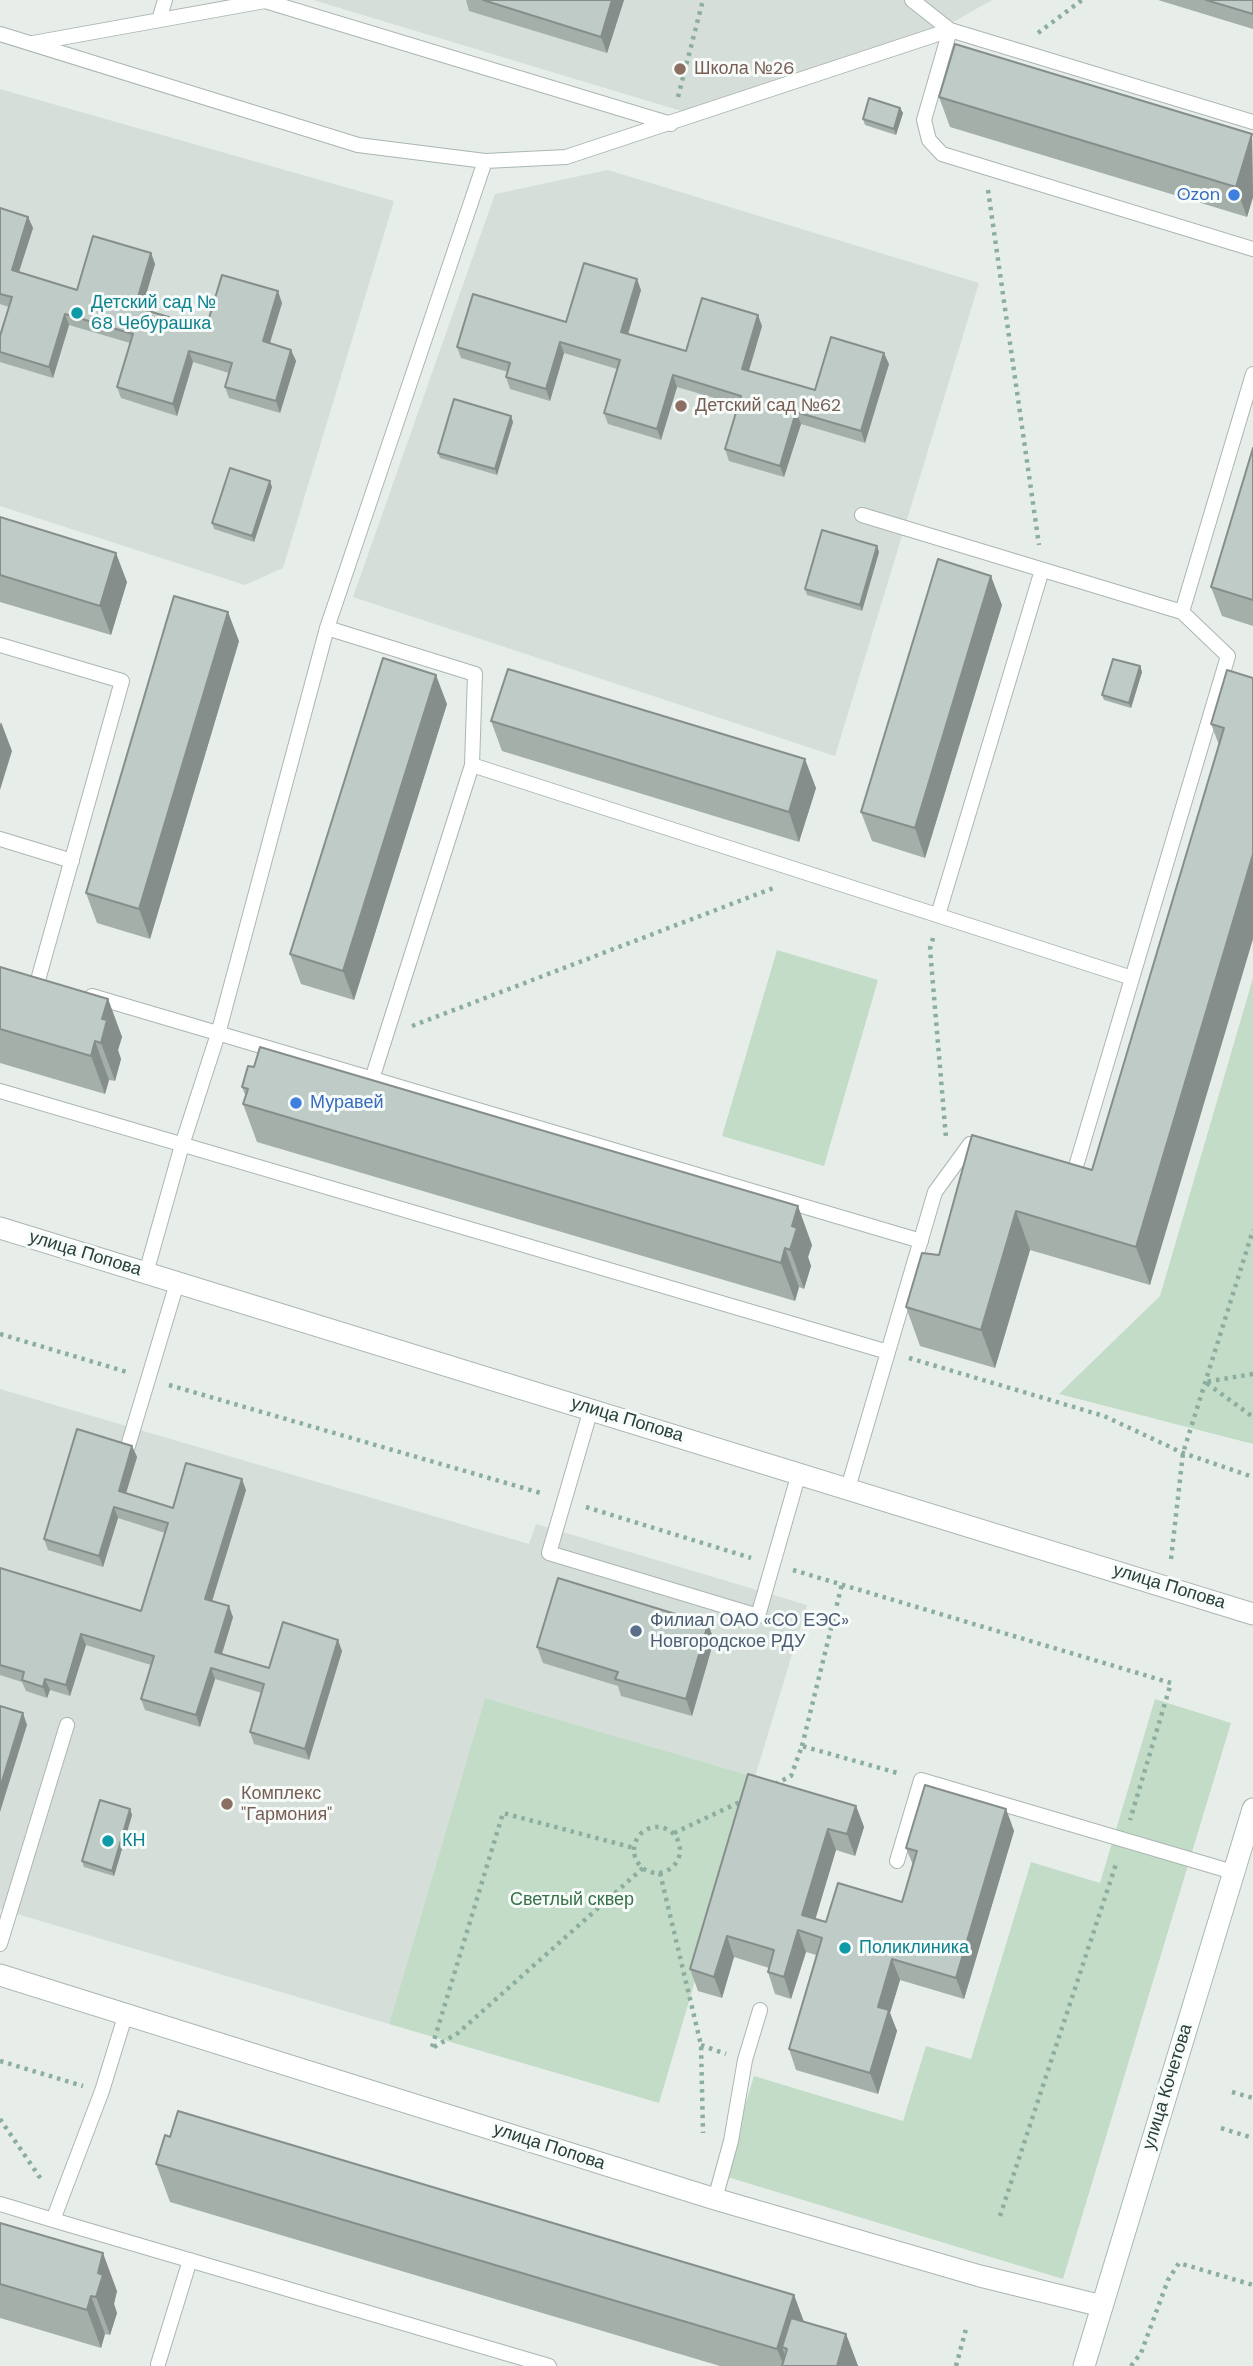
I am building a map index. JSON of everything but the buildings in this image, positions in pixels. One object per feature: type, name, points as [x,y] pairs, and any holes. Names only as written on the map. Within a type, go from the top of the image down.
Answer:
[{"type":"street","name":"улица Попова","points":[[0,1228],[1253,1614]]},
{"type":"street","name":"улица Кочетова","points":[[1084,2366],[1253,1809]]},
{"type":"street","name":"улица Попова","points":[[0,1975],[715,2199],[979,2276],[1102,2306]]},
{"type":"lane","points":[[159,20],[165,0]]},
{"type":"lane","points":[[912,0],[950,30],[1253,122]]},
{"type":"lane","points":[[31,43],[265,1],[671,124]]},
{"type":"lane","points":[[0,34],[358,145],[485,161],[566,157],[950,30]]},
{"type":"lane","points":[[950,30],[924,120],[929,140],[942,154],[1253,249]]},
{"type":"lane","points":[[146,1273],[182,1144],[218,1034],[327,628],[485,161]]},
{"type":"lane","points":[[1182,612],[1253,374]]},
{"type":"lane","points":[[862,515],[1182,612],[1228,656],[1074,1173],[1048,1166]]},
{"type":"lane","points":[[938,915],[1042,570]]},
{"type":"lane","points":[[327,628],[475,674],[472,765],[372,1079]]},
{"type":"lane","points":[[0,645],[122,681],[38,980]]},
{"type":"lane","points":[[472,765],[1132,978]]},
{"type":"lane","points":[[0,839],[72,861]]},
{"type":"lane","points":[[76,992],[921,1241]]},
{"type":"lane","points":[[0,1091],[888,1352]]},
{"type":"lane","points":[[848,1488],[935,1192],[970,1144],[996,1152]]},
{"type":"lane","points":[[128,1446],[177,1283]]},
{"type":"lane","points":[[591,1409],[549,1553],[758,1616],[799,1473]]},
{"type":"lane","points":[[0,1944],[67,1725]]},
{"type":"lane","points":[[897,1861],[921,1780],[1233,1872]]},
{"type":"lane","points":[[715,2199],[731,2141],[745,2060],[760,2010]]},
{"type":"lane","points":[[53,2220],[102,2091],[126,2013]]},
{"type":"lane","points":[[0,2204],[549,2366]]},
{"type":"lane","points":[[158,2364],[190,2260]]},
{"type":"path","points":[[671,124],[703,0]]},
{"type":"path","points":[[1015,50],[1082,0]]},
{"type":"path","points":[[985,168],[1042,570]]},
{"type":"path","points":[[385,1036],[810,874]]},
{"type":"path","points":[[938,915],[930,948],[949,1174]]},
{"type":"path","points":[[1171,1559],[1183,1453],[1253,1230]]},
{"type":"path","points":[[888,1352],[1104,1416],[1183,1453],[1253,1477]]},
{"type":"path","points":[[1205,1382],[1253,1374]]},
{"type":"path","points":[[1205,1382],[1253,1417]]},
{"type":"path","points":[[768,1788],[791,1776],[802,1746],[842,1584]]},
{"type":"path","points":[[1000,2216],[1124,1839],[1171,1683]]},
{"type":"path","points":[[802,1746],[921,1780]]},
{"type":"path","points":[[674,1833],[756,1793]]},
{"type":"path","points":[[634,1848],[503,1812],[432,2048],[458,2033],[643,1868]]},
{"type":"path","points":[[662,1827],[674,1833],[680,1849],[675,1865],[660,1873],[643,1868],[635,1857],[634,1848],[637,1838],[647,1829],[662,1827]]},
{"type":"path","points":[[660,1873],[701,2045],[703,2133]]},
{"type":"path","points":[[0,2061],[102,2091]]},
{"type":"path","points":[[1232,2092],[1253,2098]]},
{"type":"path","points":[[0,2119],[58,2203]]},
{"type":"path","points":[[1221,2128],[1253,2138]]},
{"type":"path","points":[[1131,2366],[1141,2353],[1168,2280],[1179,2263],[1253,2284]]},
{"type":"path","points":[[956,2366],[966,2329]]},
{"type":"shaded area","name":"Школа №26","points":[[313,0],[992,0],[948,25],[688,113]]},
{"type":"shaded area","points":[[0,89],[394,201],[283,568],[245,585],[0,506]]},
{"type":"shaded area","name":"Детский сад №62","points":[[608,170],[979,283],[835,756],[353,597],[495,194]]},
{"type":"shaded area","name":"Комплекс \"Гармония\"","points":[[0,1389],[529,1544],[536,1524],[807,1605],[755,1777],[485,1698],[389,2024],[0,1909]]},
{"type":"green space","points":[[777,950],[878,980],[824,1166],[722,1136]]},
{"type":"green space","points":[[1253,978],[1253,1444],[1059,1394],[1160,1296]]},
{"type":"green space","name":"Светлый сквер","points":[[485,1698],[755,1777],[659,2103],[389,2024]]},
{"type":"green space","points":[[1155,1699],[1231,1723],[1063,2279],[724,2176],[754,2076],[903,2121],[926,2046],[971,2059],[1031,1862],[1100,1883]]},
{"type":"place","name":"Школа №26","points":[[680,69]]},
{"type":"place","name":"Ozon","points":[[1234,195]]},
{"type":"place","name":"Детский сад № 68 Чебурашка","points":[[77,313]]},
{"type":"place","name":"Детский сад №62","points":[[681,406]]},
{"type":"place","name":"Муравей","points":[[296,1103]]},
{"type":"place","name":"Филиал ОАО «СО ЕЭС» Новгородское РДУ","points":[[636,1631]]},
{"type":"place","name":"Комплекс \"Гармония\"","points":[[227,1804]]},
{"type":"place","name":"КН","points":[[108,1841]]},
{"type":"place","name":"Поликлиника","points":[[845,1948]]}]
